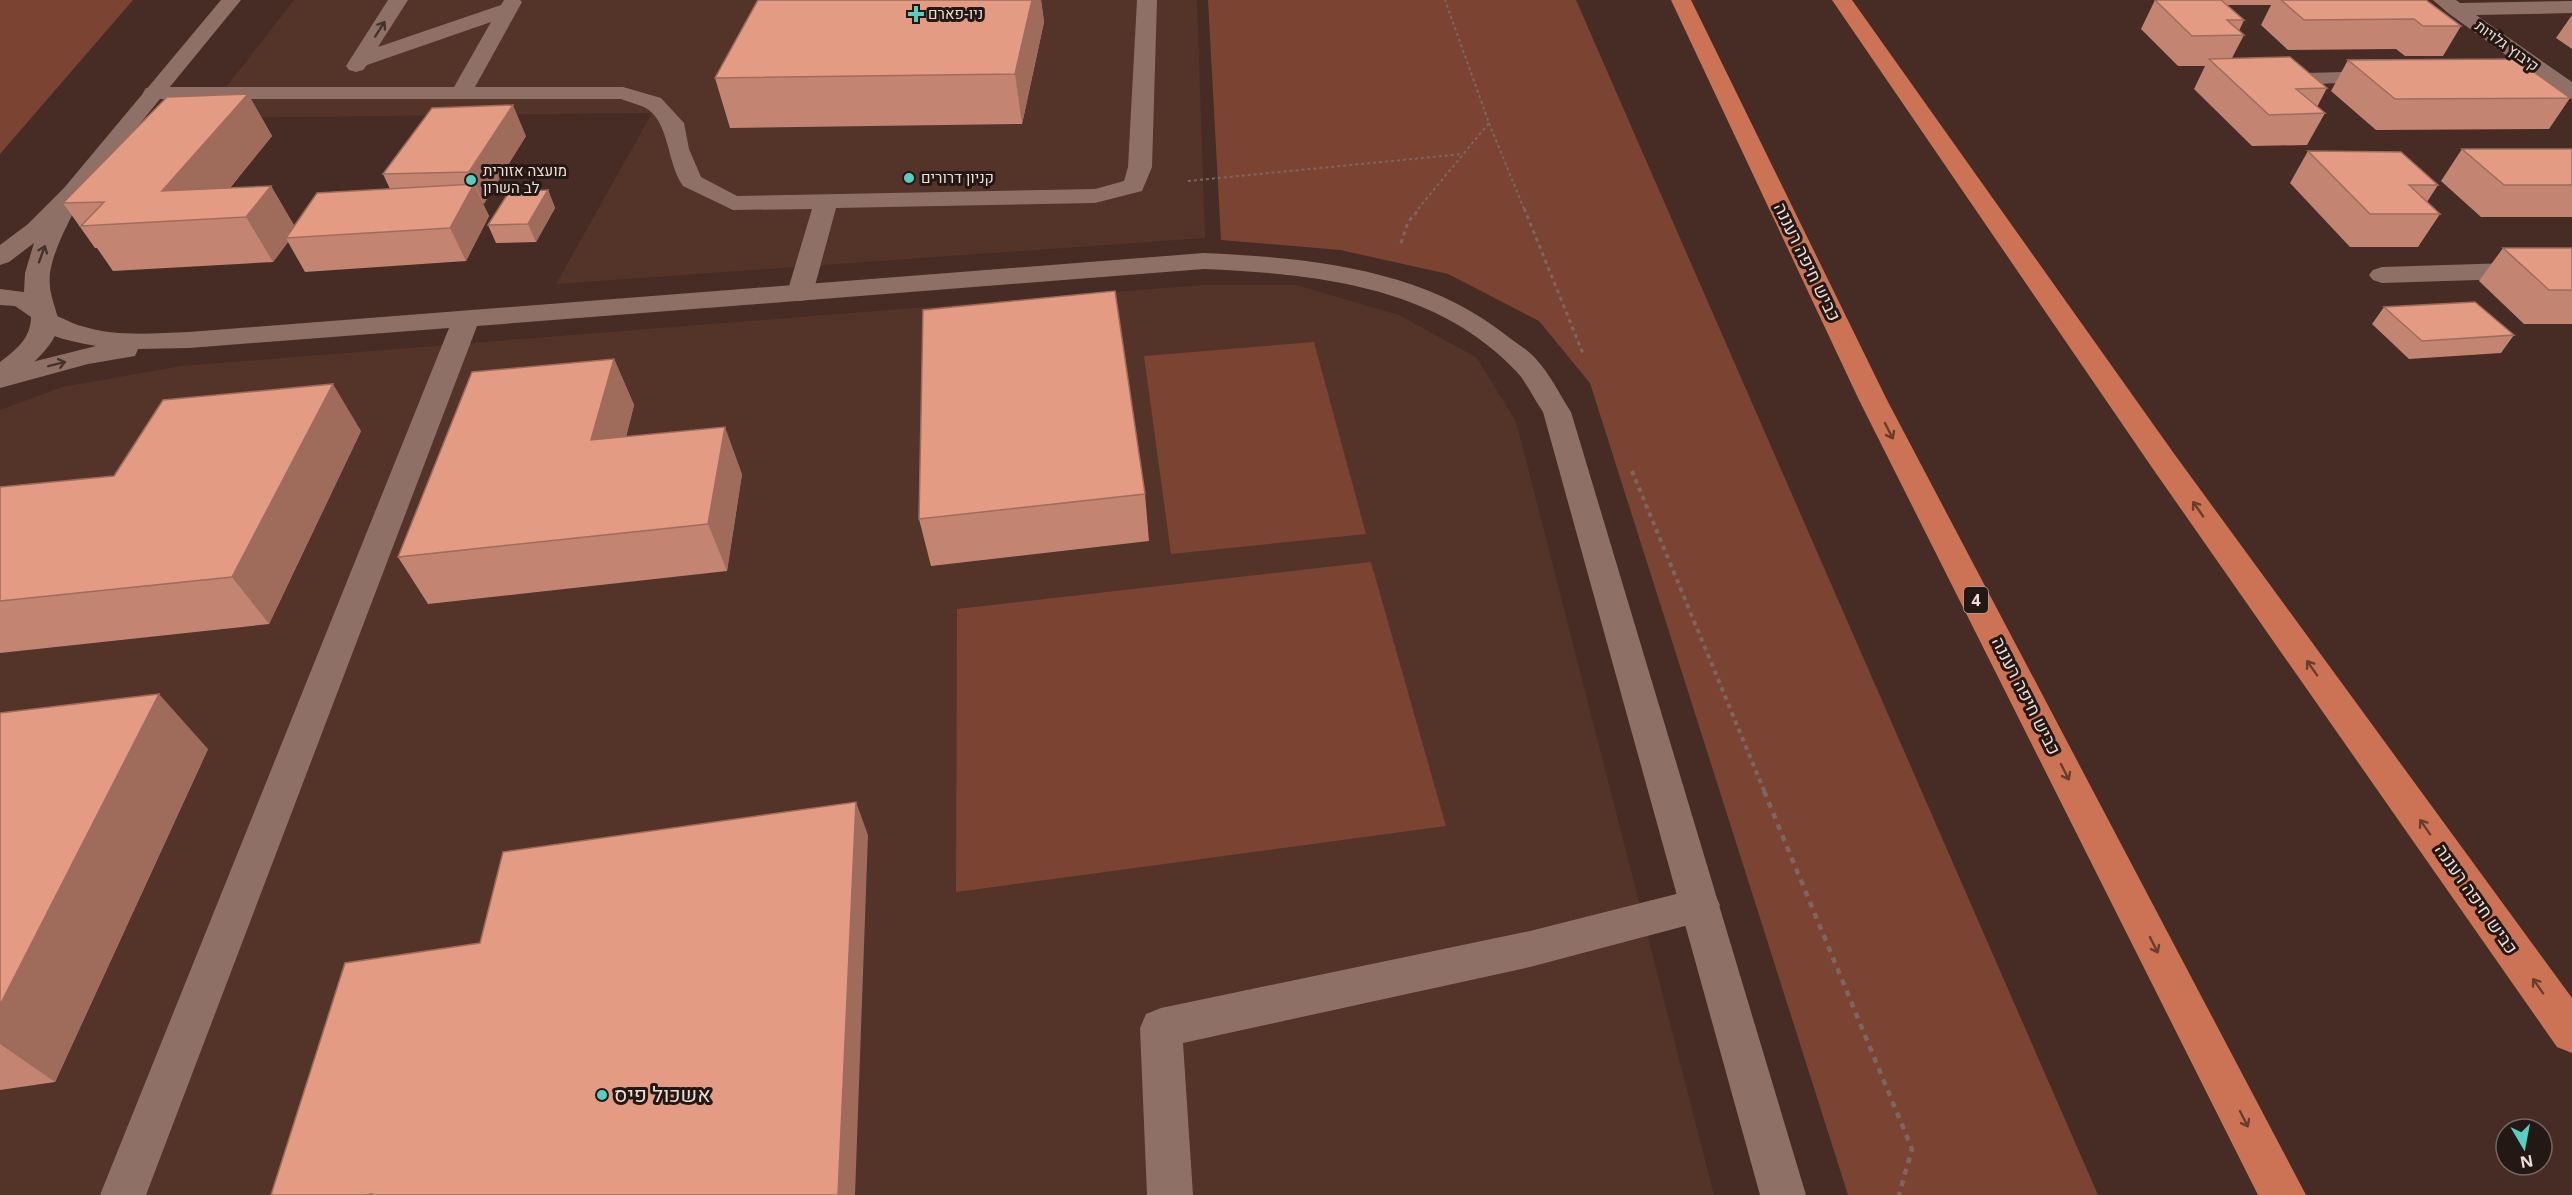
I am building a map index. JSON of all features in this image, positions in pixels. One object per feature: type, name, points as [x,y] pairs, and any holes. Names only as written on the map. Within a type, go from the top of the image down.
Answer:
[{"type":"highway","points":[[1660,0],[1873,400]]},
{"type":"highway","name":"כביש חיפה רעננה","points":[[1681,0],[1873,400],[2283,1195]]},
{"type":"highway","name":"כביש חיפה רעננה","points":[[1842,0],[2164,462],[2572,1033]]},
{"type":"street","points":[[0,257],[37,229],[72,193],[231,0]]},
{"type":"street","points":[[339,93],[398,0]]},
{"type":"street","points":[[154,93],[623,93],[653,103],[673,123],[678,149],[691,181],[733,203],[1095,196],[1134,186],[1140,167],[1148,0]]},
{"type":"street","points":[[359,61],[511,4]]},
{"type":"street","points":[[461,93],[511,4]]},
{"type":"street","points":[[2449,4],[2572,7]]},
{"type":"street","name":"קיבוץ גלויות","points":[[2449,4],[2572,92]]},
{"type":"street","points":[[2510,74],[2545,73]]},
{"type":"street","points":[[2253,80],[2405,76]]},
{"type":"street","points":[[0,377],[22,359],[41,338],[43,315],[36,295],[35,281],[40,261],[72,193]]},
{"type":"street","points":[[800,293],[826,201]]},
{"type":"street","points":[[0,297],[24,300],[60,329],[126,341],[189,340],[1204,261],[1270,264],[1357,278],[1426,297],[1480,327],[1526,365],[1557,412],[1783,1195]]},
{"type":"street","points":[[2382,274],[2572,269]]},
{"type":"street","points":[[123,1195],[466,319]]},
{"type":"street","points":[[0,377],[86,356],[189,340]]},
{"type":"street","points":[[1170,1195],[1161,1028],[1530,949],[1700,905]]},
{"type":"path","points":[[1445,0],[1489,123],[1589,366]]},
{"type":"path","points":[[1386,286],[1408,222],[1489,123]]},
{"type":"path","points":[[1134,186],[1463,154]]},
{"type":"path","points":[[1630,465],[1912,1149],[1899,1195]]},
{"type":"shaded area","points":[[0,0],[133,0],[0,154]]},
{"type":"shaded area","name":"קניון דרורים","points":[[294,0],[1197,0],[1205,238],[556,284],[652,113],[202,118]]},
{"type":"shaded area","points":[[1208,0],[1576,0],[2098,1195],[1848,1195],[1590,383],[1539,321],[1448,274],[1340,250],[1221,240]]},
{"type":"shaded area","points":[[1203,285],[1296,285],[1399,315],[1476,357],[1516,421],[1714,1195],[0,1195],[0,410],[62,387],[181,366]]},
{"type":"shaded area","points":[[1314,342],[1366,534],[1171,554],[1144,356]]},
{"type":"shaded area","points":[[1371,562],[1446,826],[956,892],[957,609]]},
{"type":"building","points":[[758,0],[1032,0],[1015,74],[715,78]]},
{"type":"building","points":[[2155,0],[2221,0],[2244,20],[2227,20],[2244,35],[2192,36]]},
{"type":"building","points":[[2281,0],[2426,0],[2461,26],[2423,26],[2414,19],[2304,20]]},
{"type":"building","points":[[2290,57],[2327,88],[2296,89],[2325,113],[2269,115],[2209,59]]},
{"type":"building","points":[[2516,59],[2570,98],[2395,99],[2348,60]]},
{"type":"building","points":[[248,94],[162,191],[271,186],[246,217],[81,226],[104,202],[63,203],[167,97]]},
{"type":"building","points":[[513,105],[469,172],[383,174],[432,108]]},
{"type":"building","points":[[2462,149],[2572,149],[2572,185],[2504,185]]},
{"type":"building","points":[[2308,151],[2401,152],[2438,185],[2409,185],[2440,214],[2370,214]]},
{"type":"building","points":[[474,184],[450,228],[286,238],[317,193]]},
{"type":"building","points":[[548,190],[528,224],[488,225],[509,192]]},
{"type":"building","points":[[2503,248],[2572,248],[2572,290],[2549,290]]},
{"type":"building","points":[[1115,291],[1145,494],[919,519],[923,310]]},
{"type":"building","points":[[2475,302],[2514,335],[2422,341],[2384,307]]},
{"type":"building","points":[[614,359],[591,440],[725,427],[708,524],[398,557],[472,372]]},
{"type":"building","points":[[333,384],[232,577],[0,601],[0,487],[114,476],[163,400]]},
{"type":"building","points":[[159,694],[0,1005],[0,713]]},
{"type":"building","name":"אשכול פיס","points":[[856,802],[838,1195],[271,1195],[345,963],[480,943],[503,852]]},
{"type":"place","name":"ניו-פארם","points":[[916,14]]},
{"type":"place","name":"קניון דרורים","points":[[909,178]]},
{"type":"place","name":"מועצה אזורית לב השרון","points":[[471,180]]},
{"type":"place","name":"אשכול פיס","points":[[602,1095]]}]
